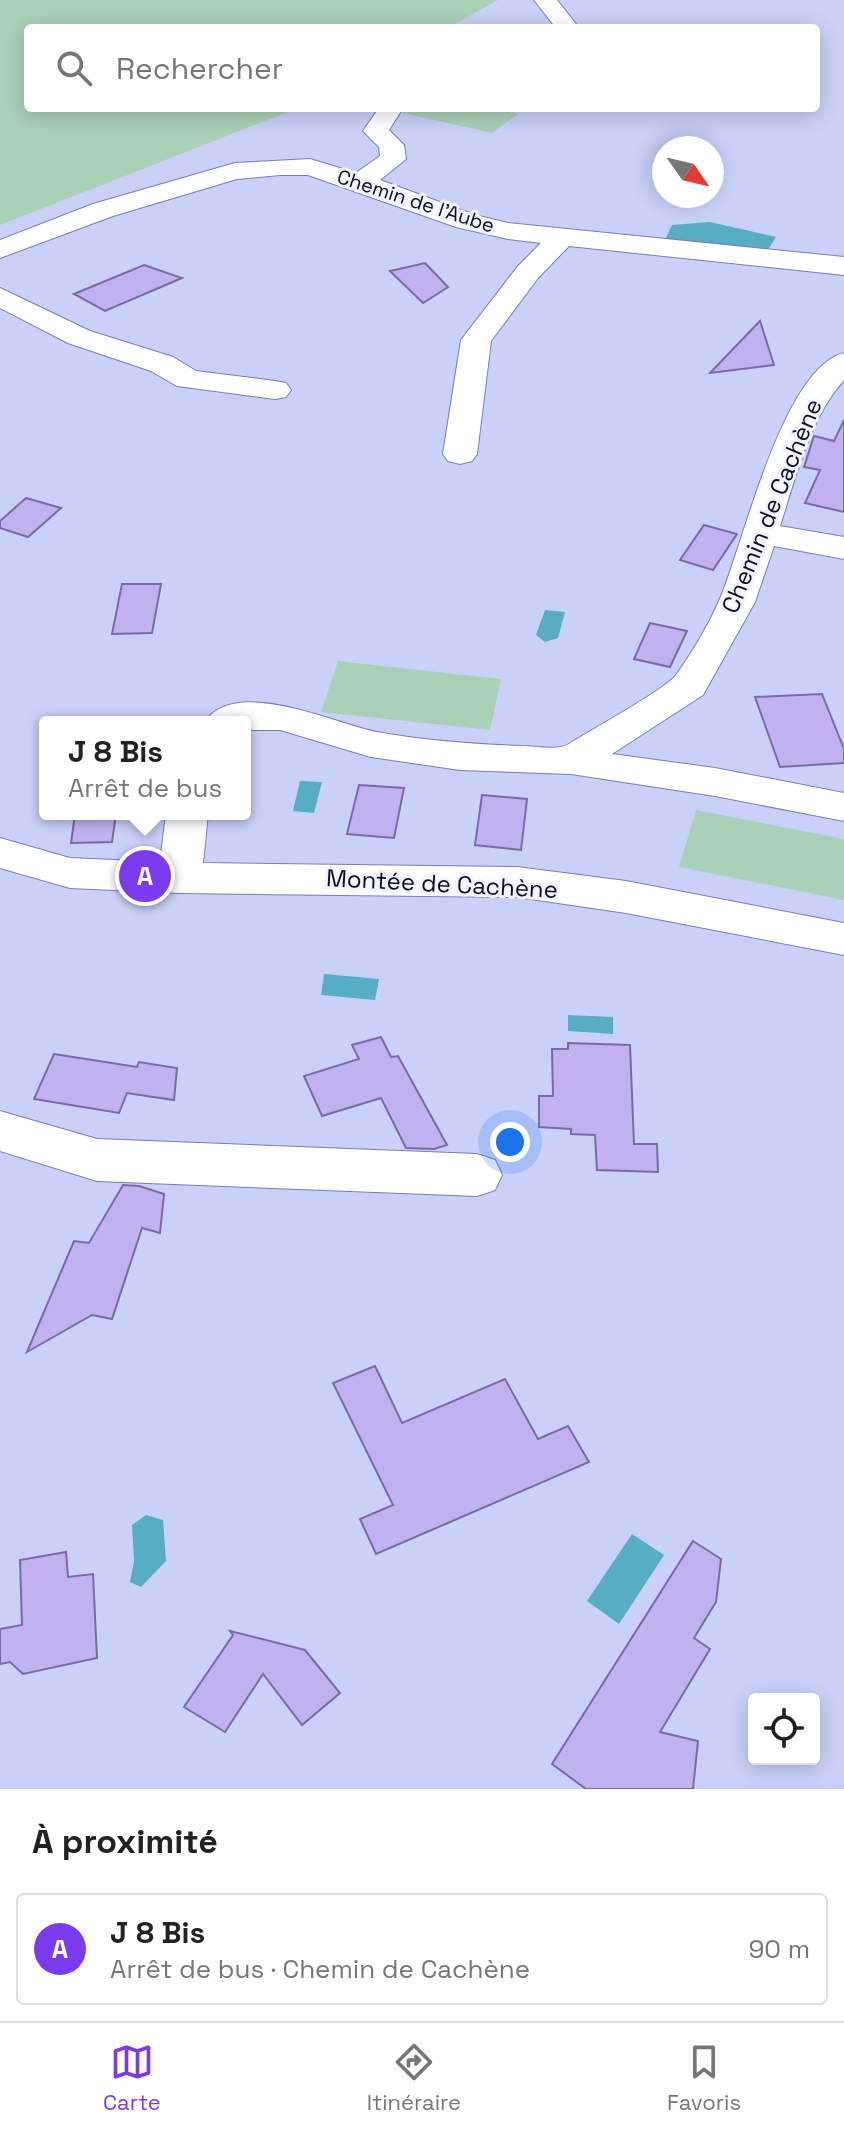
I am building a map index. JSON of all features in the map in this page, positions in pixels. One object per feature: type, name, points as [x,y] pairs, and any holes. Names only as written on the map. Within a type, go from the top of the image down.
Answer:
[{"type":"street","points":[[545,0],[565,24]]},
{"type":"street","points":[[360,182],[393,159],[391,145],[376,131],[388,112]]},
{"type":"street","name":"Chemin de l'Aube","points":[[0,250],[103,210],[235,171],[310,167],[466,221],[508,231],[844,266]]},
{"type":"street","points":[[460,454],[476,340],[528,272],[563,236]]},
{"type":"street","points":[[0,297],[79,337],[162,364],[188,379],[275,390]]},
{"type":"street","name":"Chemin de Cachène","points":[[571,761],[689,686],[737,602],[789,448],[818,390],[844,362]]},
{"type":"street","points":[[760,533],[844,548]]},
{"type":"street","points":[[251,717],[282,717],[371,744],[460,757],[571,761],[715,782],[844,807]]},
{"type":"street","points":[[0,853],[70,873],[180,878],[186,820]]},
{"type":"street","name":"Montée de Cachène","points":[[180,878],[517,882],[626,897],[844,939]]},
{"type":"street","points":[[0,1131],[97,1160],[477,1175]]},
{"type":"shaded area","points":[[0,0],[498,0],[455,24],[24,24],[24,112],[288,112],[0,225]]},
{"type":"shaded area","points":[[399,112],[518,114],[492,133]]},
{"type":"shaded area","points":[[710,222],[776,237],[766,253],[664,242],[672,225]]},
{"type":"shaded area","points":[[545,610],[565,612],[558,638],[545,642],[536,635]]},
{"type":"shaded area","points":[[338,661],[501,679],[490,730],[321,712]]},
{"type":"shaded area","points":[[300,781],[322,782],[314,813],[293,811]]},
{"type":"shaded area","points":[[696,810],[844,839],[844,900],[679,867]]},
{"type":"shaded area","points":[[324,974],[379,979],[375,1000],[321,995]]},
{"type":"shaded area","points":[[568,1015],[613,1017],[613,1034],[568,1031]]},
{"type":"shaded area","points":[[146,1515],[163,1520],[166,1561],[141,1587],[130,1582],[134,1561],[132,1525]]},
{"type":"shaded area","points":[[632,1534],[664,1555],[619,1624],[587,1601]]},
{"type":"building","points":[[425,263],[448,287],[423,303],[390,271]]},
{"type":"building","points":[[144,265],[182,278],[105,311],[74,294]]},
{"type":"building","points":[[760,321],[774,365],[710,373]]},
{"type":"building","points":[[844,420],[844,512],[805,503],[820,470],[804,467],[814,436],[834,441]]},
{"type":"building","points":[[26,498],[61,508],[28,537],[0,528],[0,521]]},
{"type":"building","points":[[704,525],[737,534],[713,570],[680,560]]},
{"type":"building","points":[[122,584],[161,584],[152,633],[112,634]]},
{"type":"building","points":[[650,623],[687,631],[670,667],[634,659]]},
{"type":"building","points":[[822,694],[844,749],[844,763],[780,767],[755,697]]},
{"type":"building","points":[[359,785],[404,788],[394,838],[347,834]]},
{"type":"building","points":[[482,795],[527,799],[521,850],[475,845]]},
{"type":"building","points":[[74,820],[115,820],[112,842],[71,843]]},
{"type":"building","points":[[381,1037],[391,1057],[398,1056],[447,1145],[434,1149],[406,1148],[381,1098],[322,1116],[304,1076],[359,1059],[352,1045]]},
{"type":"building","points":[[568,1043],[630,1045],[634,1144],[657,1144],[658,1172],[597,1170],[595,1135],[571,1134],[571,1129],[539,1127],[539,1096],[553,1096],[552,1049],[568,1049]]},
{"type":"building","points":[[54,1054],[137,1067],[139,1062],[177,1068],[174,1100],[127,1093],[119,1113],[34,1099]]},
{"type":"building","points":[[123,1185],[139,1186],[164,1194],[160,1233],[142,1228],[112,1319],[92,1315],[27,1352],[74,1241],[89,1243]]},
{"type":"building","points":[[375,1366],[402,1423],[505,1379],[538,1439],[568,1426],[589,1462],[376,1554],[360,1519],[393,1505],[333,1383]]},
{"type":"building","points":[[693,1541],[721,1559],[716,1602],[694,1638],[710,1649],[660,1732],[698,1741],[693,1789],[586,1789],[552,1764]]},
{"type":"building","points":[[66,1552],[68,1577],[93,1574],[97,1658],[23,1674],[10,1662],[0,1664],[0,1629],[22,1625],[20,1560]]},
{"type":"building","points":[[230,1631],[305,1650],[340,1693],[302,1725],[263,1674],[225,1732],[184,1707],[233,1635]]},
{"type":"place","name":"J 8 Bis","points":[[145,876]]}]
